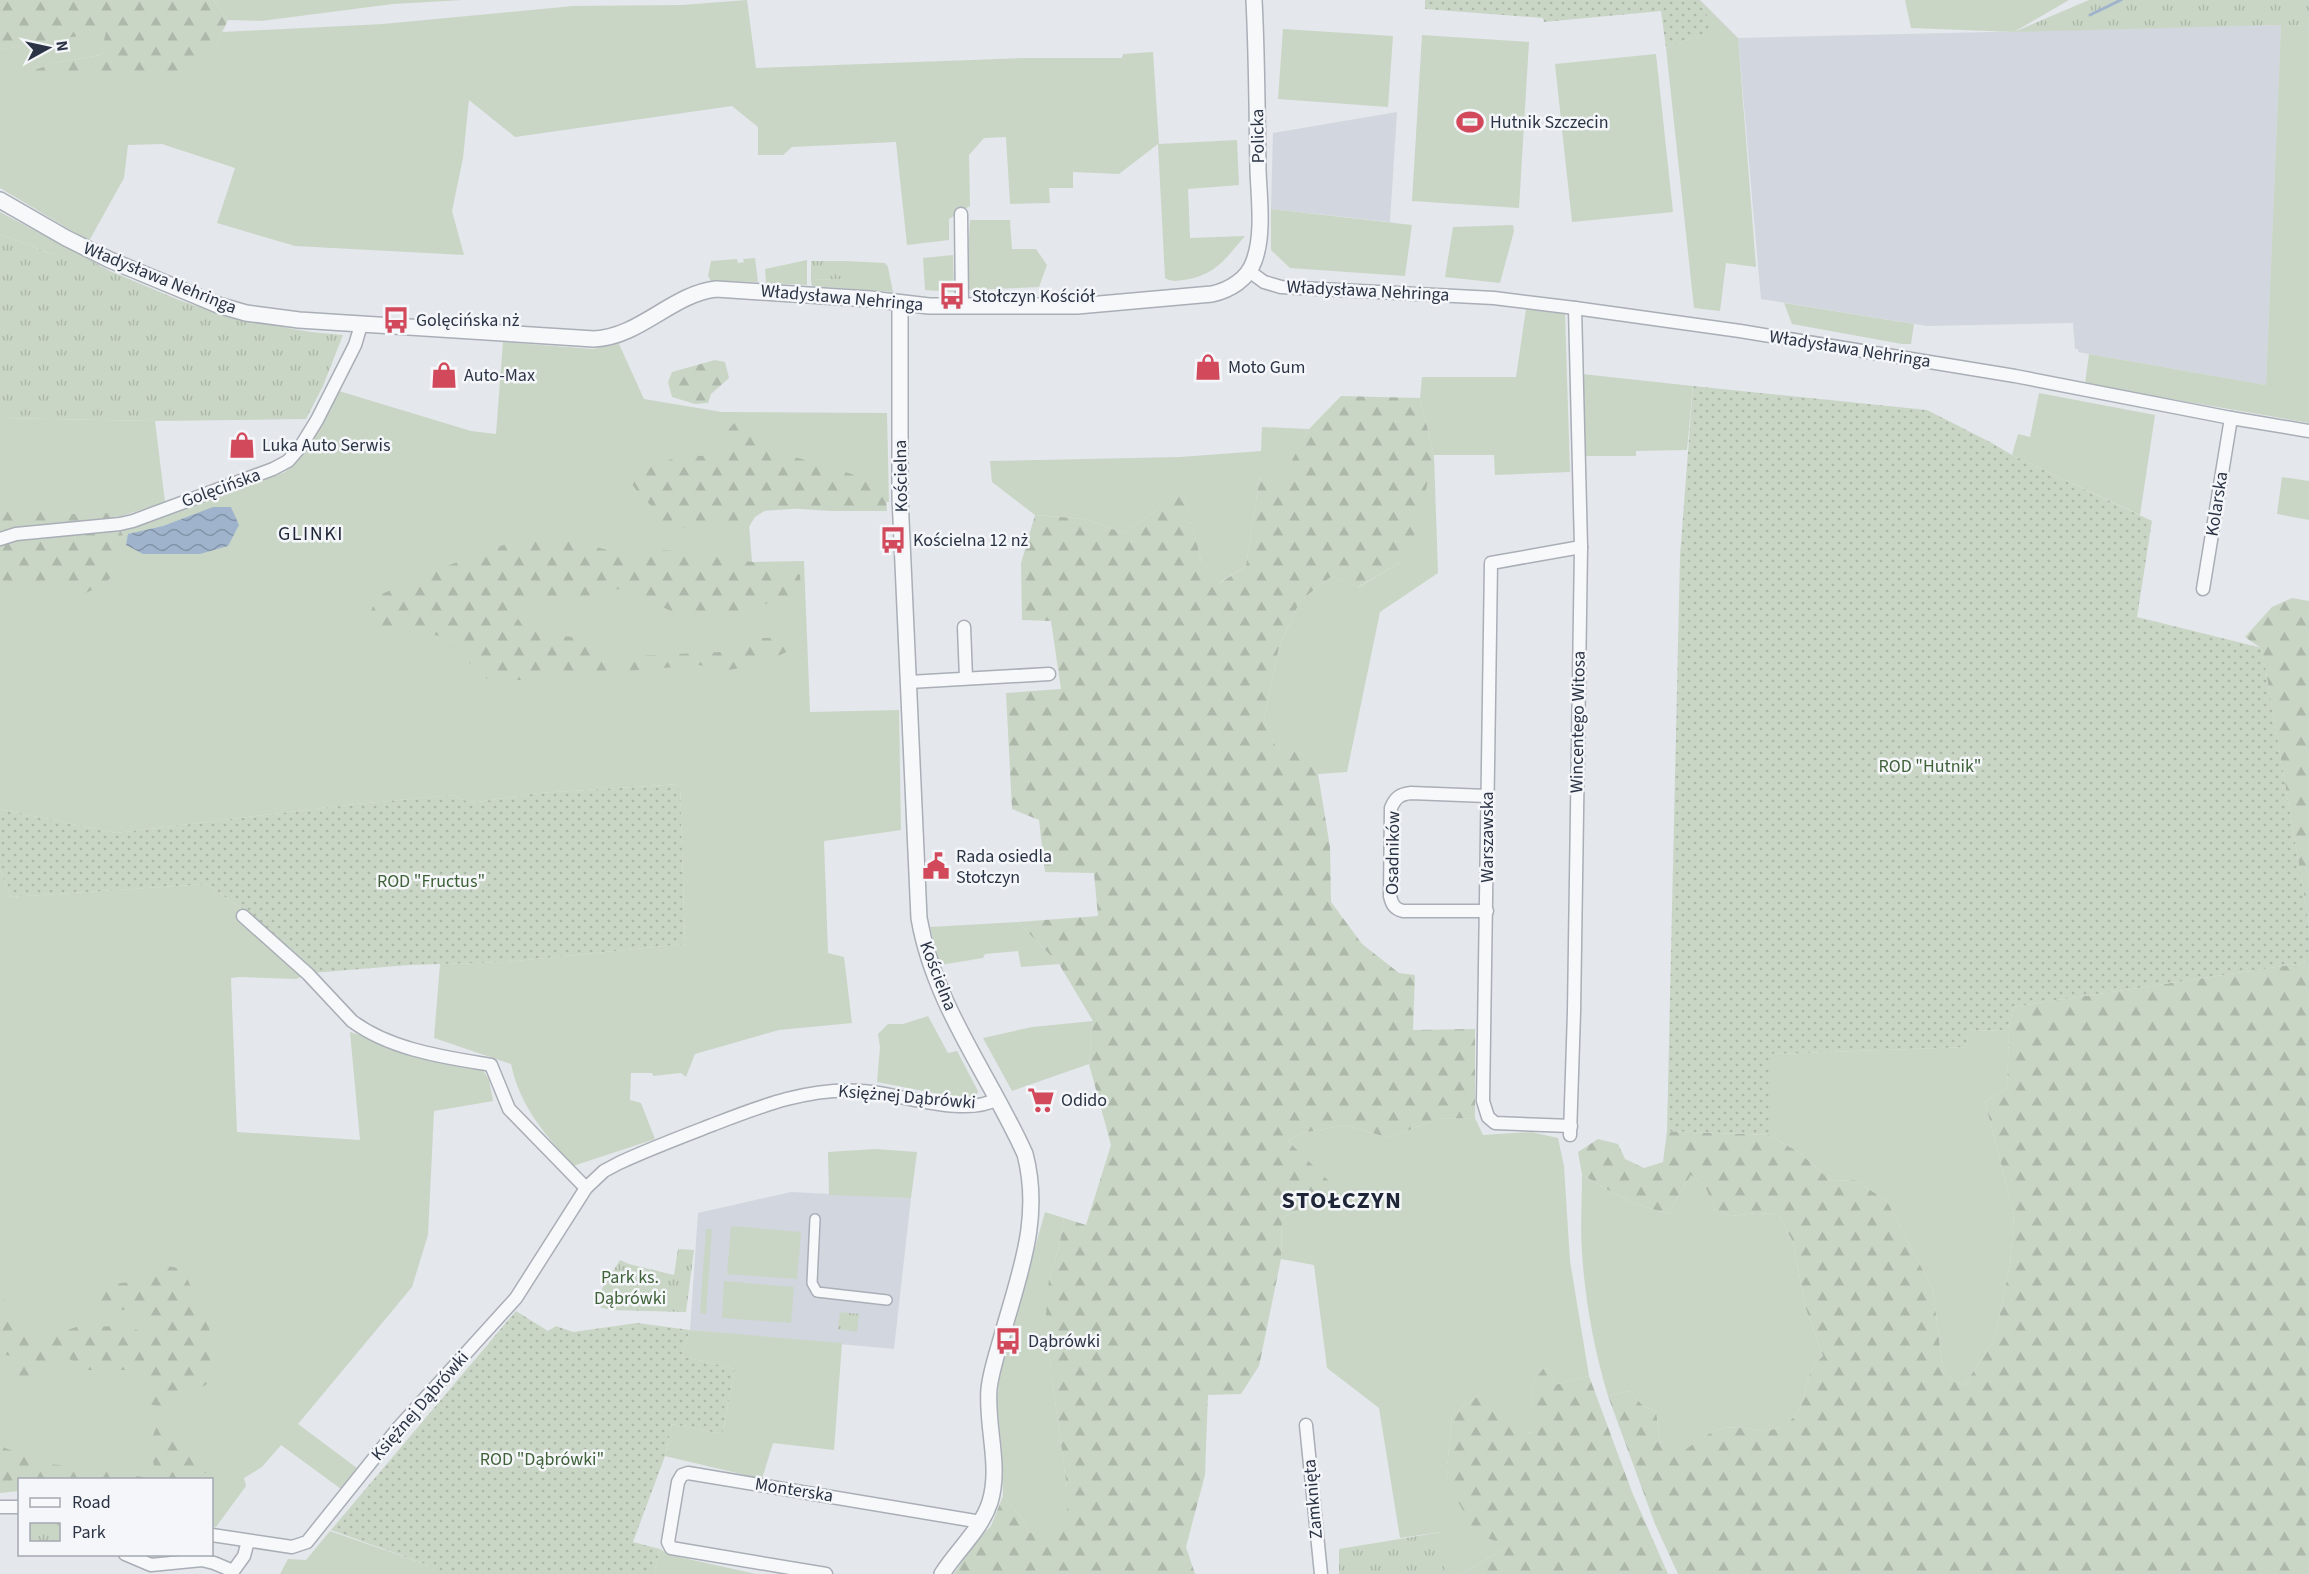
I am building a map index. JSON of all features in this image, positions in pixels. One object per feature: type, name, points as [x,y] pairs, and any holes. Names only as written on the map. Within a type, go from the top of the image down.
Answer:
[{"type":"street","name":"Policka","points":[[1249,271],[1257,250],[1259,226],[1254,0]]},
{"type":"street","name":"Władysława Nehringa","points":[[0,200],[87,249],[218,305],[275,318],[594,339],[624,333],[694,296],[714,290],[870,299],[900,304],[1084,306],[1212,294],[1232,287],[1249,271],[1264,282],[1281,288],[1494,298],[1740,331],[2003,374],[2309,431]]},
{"type":"street","points":[[961,214],[962,306]]},
{"type":"street","name":"Kościelna","points":[[900,304],[900,497],[916,892],[924,946],[956,1022],[1026,1154],[1033,1205],[1025,1252],[991,1374],[989,1400],[993,1484],[990,1500],[981,1522],[942,1574]]},
{"type":"street","name":"Wincentego Witosa","points":[[1570,1130],[1581,547],[1575,308]]},
{"type":"street","name":"Golęcińska","points":[[0,539],[16,534],[134,521],[273,469],[288,461],[301,446],[317,420],[355,345],[362,325]]},
{"type":"street","name":"Kolarska","points":[[2203,589],[2231,418]]},
{"type":"street","name":"Warszawska","points":[[1570,1130],[1495,1123],[1488,1117],[1483,1101],[1491,563],[1581,547]]},
{"type":"street","points":[[964,627],[966,678]]},
{"type":"street","points":[[909,682],[1049,674]]},
{"type":"street","name":"Osadników","points":[[1487,796],[1411,793],[1402,794],[1394,800],[1391,808],[1390,896],[1397,909],[1403,911],[1487,911]]},
{"type":"street","points":[[243,916],[308,974],[352,1022],[361,1028],[387,1041],[423,1052],[491,1065],[509,1109],[586,1188]]},
{"type":"street","name":"Księżnej Dąbrówki","points":[[213,1536],[292,1547],[301,1546],[307,1542],[399,1427],[516,1298],[586,1188],[604,1171],[631,1157],[753,1109],[807,1094],[834,1090],[868,1091],[959,1106],[981,1105],[997,1099]]},
{"type":"street","points":[[815,1219],[814,1289],[817,1292],[887,1300]]},
{"type":"street","name":"Zamknięta","points":[[1306,1425],[1321,1574]]},
{"type":"street","name":"Monterska","points":[[826,1574],[671,1548],[668,1542],[678,1482],[682,1475],[688,1473],[981,1522]]},
{"type":"street","points":[[0,1507],[18,1507]]},
{"type":"street","points":[[130,1556],[151,1565],[202,1560],[214,1563],[232,1573],[244,1556],[248,1541]]},
{"type":"shaded area","points":[[2281,25],[2266,385],[2078,352],[2078,349],[2075,349],[2073,323],[1927,326],[1761,299],[1738,38]]},
{"type":"shaded area","points":[[1397,112],[1390,222],[1271,209],[1273,133]]},
{"type":"shaded area","points":[[791,1192],[911,1198],[894,1349],[690,1330],[698,1213]]},
{"type":"green space","points":[[0,0],[213,0],[228,20],[216,45],[178,73],[110,78],[32,71],[54,63],[101,55],[106,31],[0,50]]},
{"type":"green space","points":[[213,0],[463,0],[393,4],[261,21],[228,20]]},
{"type":"green space","points":[[747,0],[756,68],[1024,58],[1122,58],[1123,54],[1153,52],[1159,144],[1237,140],[1239,185],[1188,189],[1190,238],[1245,236],[1212,270],[1195,278],[1174,281],[1167,279],[1165,278],[1158,144],[1119,174],[1073,172],[1073,188],[1049,188],[1050,203],[1010,204],[1006,137],[984,138],[969,155],[970,206],[949,219],[949,240],[907,245],[896,142],[792,147],[783,155],[758,155],[758,127],[732,106],[515,137],[469,100],[463,158],[452,211],[464,255],[295,246],[217,223],[235,168],[162,144],[128,145],[124,178],[89,241],[0,188],[0,50],[107,30],[101,55],[54,63],[33,71],[216,45],[222,32],[383,24],[573,6],[682,5]]},
{"type":"green space","points":[[1425,0],[1700,0],[1714,31],[1666,48],[1661,11],[1544,22],[1543,18],[1425,9]]},
{"type":"green space","points":[[1700,0],[1738,38],[1756,267],[1726,263],[1720,311],[1694,308],[1666,48],[1713,31]]},
{"type":"green space","points":[[1905,0],[2069,0],[2014,32],[1911,28]]},
{"type":"green space","points":[[2089,0],[2309,0],[2309,26],[2014,32]]},
{"type":"green space","points":[[2281,25],[2309,26],[2309,423],[2085,384],[2089,354],[2266,385]]},
{"type":"green space","points":[[1283,29],[1393,36],[1388,107],[1278,99]]},
{"type":"green space","name":"Hutnik Szczecin","points":[[1422,35],[1529,42],[1519,208],[1412,201]]},
{"type":"green space","points":[[1656,54],[1673,212],[1572,222],[1555,64]]},
{"type":"green space","points":[[1271,209],[1412,225],[1405,276],[1290,268],[1271,250]]},
{"type":"green space","points":[[0,212],[81,255],[54,255],[0,234]]},
{"type":"green space","points":[[970,220],[1010,220],[1012,249],[1036,249],[1047,265],[1039,287],[969,290],[966,283]]},
{"type":"green space","points":[[1513,225],[1514,231],[1500,283],[1445,277],[1453,227]]},
{"type":"green space","points":[[0,234],[54,255],[81,255],[110,271],[179,300],[240,320],[343,335],[323,386],[306,419],[155,421],[0,418]]},
{"type":"green space","points":[[953,255],[954,292],[925,290],[923,258]]},
{"type":"green space","points":[[755,258],[758,282],[711,281],[708,276],[711,261],[737,259],[738,263],[744,262],[743,259]]},
{"type":"green space","points":[[807,260],[807,285],[766,283],[765,269]]},
{"type":"green space","points":[[811,261],[845,261],[846,279],[811,280]]},
{"type":"green space","points":[[845,261],[885,263],[888,267],[893,292],[812,286],[811,280],[845,279]]},
{"type":"green space","points":[[1784,303],[1914,324],[1911,344],[1792,324]]},
{"type":"green space","points":[[1526,309],[1565,314],[1570,472],[1495,475],[1494,455],[1434,455],[1420,398],[1422,377],[1516,377]]},
{"type":"green space","points":[[503,342],[593,349],[619,344],[644,399],[722,412],[887,413],[889,502],[748,512],[752,562],[804,561],[810,712],[899,710],[901,830],[824,841],[828,953],[844,957],[852,1023],[779,1030],[695,1054],[686,1077],[681,1073],[653,1076],[652,1073],[631,1073],[630,1100],[641,1103],[655,1139],[573,1166],[543,1131],[527,1107],[511,1064],[434,1038],[440,964],[506,962],[685,944],[680,784],[539,793],[470,803],[454,795],[356,804],[116,833],[0,809],[0,547],[102,532],[149,522],[285,472],[306,451],[339,391],[471,431],[496,434]]},
{"type":"green space","points":[[715,360],[725,362],[729,378],[711,394],[708,403],[695,404],[672,397],[668,382],[672,372]]},
{"type":"green space","points":[[1582,374],[1693,386],[1687,450],[1636,451],[1636,456],[1584,456]]},
{"type":"green space","name":"ROD \"Hutnik\"","points":[[1693,386],[1927,410],[2012,455],[2152,521],[2137,617],[2262,648],[2309,924],[2309,962],[2013,1007],[2009,1030],[1967,1031],[1968,1047],[1769,1054],[1769,1135],[1667,1131],[1680,556]]},
{"type":"green space","points":[[2039,393],[2155,415],[2140,515],[2012,455],[2018,434],[2030,437]]},
{"type":"green space","points":[[1341,396],[1420,398],[1434,455],[1416,532],[1399,563],[1358,587],[1332,576],[1300,601],[1279,647],[1264,719],[1276,747],[1300,749],[1318,774],[1330,847],[1331,902],[1362,944],[1399,973],[1415,975],[1413,1030],[1475,1029],[1475,1118],[1437,1119],[1389,1138],[1345,1125],[1302,1133],[1288,1141],[1335,1187],[1303,1208],[1282,1218],[1281,1259],[1259,1366],[1241,1394],[1208,1395],[1205,1475],[1186,1547],[1195,1574],[954,1574],[972,1546],[991,1526],[1003,1496],[1021,1517],[1029,1533],[1067,1528],[1067,1488],[1050,1364],[1046,1315],[1049,1278],[1059,1247],[1064,1218],[1086,1225],[1111,1145],[1089,1064],[1093,1021],[1059,964],[1018,922],[1098,916],[1094,873],[1045,872],[1039,820],[1012,809],[1006,693],[1061,689],[1051,621],[1022,620],[1021,563],[1035,515],[1086,519],[1123,533],[1154,512],[1181,480],[1201,560],[1220,583],[1246,566],[1260,476],[1278,486],[1309,429]]},
{"type":"green space","points":[[0,418],[155,421],[165,502],[122,516],[54,522],[0,531]]},
{"type":"green space","points":[[739,418],[753,430],[758,449],[823,465],[885,486],[887,511],[831,511],[771,507],[755,517],[746,532],[730,527],[686,528],[661,522],[629,479],[687,453],[700,456],[722,455],[726,432]]},
{"type":"green space","points":[[1262,427],[1309,429],[1278,487],[1260,476],[1246,566],[1219,583],[1201,560],[1181,481],[1154,512],[1123,533],[1086,519],[1035,515],[992,482],[990,461],[1180,457],[1261,451]]},
{"type":"green space","points":[[1434,455],[1438,573],[1380,612],[1347,772],[1318,774],[1300,750],[1276,747],[1264,719],[1279,647],[1300,601],[1332,576],[1359,587],[1399,563]]},
{"type":"green space","points":[[2282,477],[2309,481],[2309,520],[2277,514]]},
{"type":"green space","points":[[48,509],[72,514],[112,513],[123,536],[116,570],[110,579],[86,593],[54,584],[32,581],[0,586],[0,511]]},
{"type":"green space","points":[[514,541],[570,541],[629,555],[665,550],[789,567],[800,575],[801,587],[795,602],[776,600],[734,616],[697,611],[675,613],[623,588],[579,598],[516,597],[513,612],[526,630],[584,639],[612,657],[720,652],[762,638],[788,638],[789,651],[760,664],[729,670],[699,665],[508,681],[487,679],[441,636],[411,632],[381,632],[366,624],[377,596]]},
{"type":"green space","points":[[2292,598],[2309,601],[2309,924],[2262,649],[2245,637],[2272,607]]},
{"type":"green space","name":"ROD \"Fructus\"","points":[[680,784],[685,944],[506,962],[409,965],[312,973],[239,907],[207,884],[11,897],[0,870],[0,809],[116,833],[356,804],[454,795],[470,803],[539,793]]},
{"type":"green space","points":[[0,870],[11,897],[207,884],[239,907],[312,973],[296,979],[231,978],[237,1132],[360,1140],[350,1032],[434,1059],[483,1070],[489,1080],[493,1101],[434,1111],[428,1235],[412,1287],[298,1424],[357,1468],[341,1489],[281,1445],[262,1467],[244,1478],[246,1486],[216,1527],[213,1526],[213,1478],[18,1478],[18,1491],[0,1493]]},
{"type":"green space","points":[[1018,922],[1059,964],[1021,967],[1018,951],[985,954],[983,958],[940,965],[930,927]]},
{"type":"green space","points":[[2309,962],[2309,1574],[1678,1574],[1655,1524],[1608,1396],[1630,1391],[1643,1406],[1656,1411],[1660,1441],[1675,1457],[1718,1430],[1738,1427],[1765,1430],[1784,1425],[1798,1412],[1808,1378],[1816,1363],[1823,1356],[1806,1309],[1793,1242],[1778,1214],[1756,1213],[1731,1216],[1715,1209],[1705,1186],[1691,1175],[1670,1214],[1657,1211],[1624,1198],[1582,1174],[1578,1152],[1598,1139],[1618,1144],[1625,1159],[1644,1168],[1663,1162],[1667,1131],[1769,1135],[1800,1153],[1831,1181],[1855,1180],[1887,1201],[1933,1290],[1943,1373],[1964,1386],[1995,1338],[2010,1265],[2014,1214],[1985,1102],[2007,1088],[2009,1030],[2013,1007]]},
{"type":"green space","points":[[928,1016],[948,1053],[957,1051],[978,1091],[976,1097],[961,1098],[877,1082],[880,1047],[878,1034],[888,1024],[903,1024]]},
{"type":"green space","points":[[1093,1021],[1089,1064],[1012,1091],[983,1038],[1032,1027]]},
{"type":"green space","points":[[2009,1030],[2007,1088],[1985,1102],[2014,1214],[2010,1265],[1995,1338],[1964,1386],[1943,1373],[1933,1290],[1887,1201],[1855,1180],[1831,1181],[1800,1153],[1769,1135],[1769,1054],[1968,1047],[1966,1031]]},
{"type":"green space","points":[[1475,1118],[1483,1135],[1531,1132],[1558,1138],[1564,1166],[1570,1261],[1589,1376],[1555,1385],[1547,1365],[1532,1383],[1534,1433],[1510,1430],[1482,1393],[1452,1415],[1446,1480],[1507,1547],[1461,1574],[1445,1574],[1441,1532],[1400,1538],[1379,1408],[1327,1368],[1314,1265],[1281,1259],[1282,1218],[1303,1208],[1334,1187],[1288,1141],[1302,1133],[1345,1125],[1389,1138],[1437,1119]]},
{"type":"green space","points":[[875,1149],[917,1152],[911,1198],[829,1195],[828,1152]]},
{"type":"green space","points":[[1582,1174],[1624,1198],[1670,1214],[1691,1175],[1705,1186],[1715,1209],[1731,1216],[1756,1213],[1778,1214],[1793,1242],[1806,1309],[1823,1356],[1811,1372],[1801,1406],[1793,1418],[1775,1429],[1738,1427],[1712,1432],[1675,1458],[1660,1441],[1656,1411],[1643,1406],[1630,1391],[1608,1396],[1594,1343],[1585,1289],[1581,1242]]},
{"type":"green space","points":[[1045,1212],[1064,1218],[1059,1247],[1049,1278],[1050,1364],[1067,1488],[1067,1529],[1029,1533],[1021,1517],[1003,1496],[1002,1452],[997,1402],[1000,1373]]},
{"type":"green space","points":[[731,1226],[801,1232],[797,1279],[727,1274]]},
{"type":"green space","points":[[706,1229],[712,1229],[706,1314],[700,1313]]},
{"type":"green space","name":"Park ks. Dąbrówki","points":[[678,1249],[694,1250],[686,1312],[610,1310],[600,1307],[598,1295],[620,1260],[674,1275]]},
{"type":"green space","points":[[168,1266],[183,1269],[218,1349],[212,1381],[168,1408],[147,1404],[142,1370],[86,1370],[62,1354],[24,1389],[9,1382],[23,1358],[0,1354],[0,1300],[7,1301],[19,1332],[54,1335],[76,1327],[128,1326],[154,1338],[164,1332],[144,1311],[110,1309],[93,1302],[102,1285],[140,1281]]},
{"type":"green space","points":[[724,1281],[794,1287],[791,1323],[722,1318]]},
{"type":"green space","name":"ROD \"Dąbrówki\"","points":[[516,1311],[548,1331],[556,1326],[573,1332],[637,1323],[690,1330],[681,1356],[735,1369],[722,1434],[672,1424],[665,1456],[633,1542],[660,1549],[654,1574],[436,1574],[425,1564],[331,1530]]},
{"type":"green space","points":[[840,1312],[859,1314],[857,1332],[838,1329]]},
{"type":"green space","points":[[690,1330],[842,1343],[834,1450],[773,1443],[762,1479],[665,1456],[672,1424],[722,1434],[735,1369],[681,1356]]},
{"type":"green space","points":[[1547,1364],[1555,1385],[1589,1376],[1632,1492],[1668,1574],[1461,1574],[1507,1547],[1475,1532],[1446,1480],[1452,1415],[1482,1393],[1500,1395],[1510,1429],[1533,1433],[1532,1383]]},
{"type":"green space","points":[[157,1426],[175,1434],[194,1449],[209,1472],[190,1478],[147,1478],[154,1466],[150,1442]]},
{"type":"green space","points":[[0,1443],[5,1448],[49,1464],[107,1470],[147,1478],[18,1478],[18,1488],[0,1492]]},
{"type":"green space","points":[[330,1531],[425,1564],[436,1574],[280,1574],[288,1559],[306,1560]]},
{"type":"green space","points":[[1442,1532],[1445,1574],[1339,1574],[1339,1549]]},
{"type":"green space","points":[[660,1549],[670,1555],[756,1574],[654,1574]]},
{"type":"water","points":[[213,507],[231,507],[239,525],[228,546],[200,554],[143,554],[126,545],[128,534],[163,526]]},
{"type":"waterway","points":[[2090,15],[2121,0]]},
{"type":"place","name":"Hutnik Szczecin","points":[[1470,122]]},
{"type":"place","name":"Stołczyn Kościół","points":[[952,296]]},
{"type":"place","name":"Golęcińska nż","points":[[396,320]]},
{"type":"place","name":"Moto Gum","points":[[1208,367]]},
{"type":"place","name":"Auto-Max","points":[[444,375]]},
{"type":"place","name":"Luka Auto Serwis","points":[[242,445]]},
{"type":"place","name":"Kościelna 12 nż","points":[[893,540]]},
{"type":"place","name":"Rada osiedla Stołczyn","points":[[936,866]]},
{"type":"place","name":"Odido","points":[[1041,1100]]},
{"type":"place","name":"Dąbrówki","points":[[1008,1341]]},
{"type":"district","name":"GLINKI","points":[[311,534]]},
{"type":"district","name":"STOŁCZYN","points":[[1342,1200]]}]
